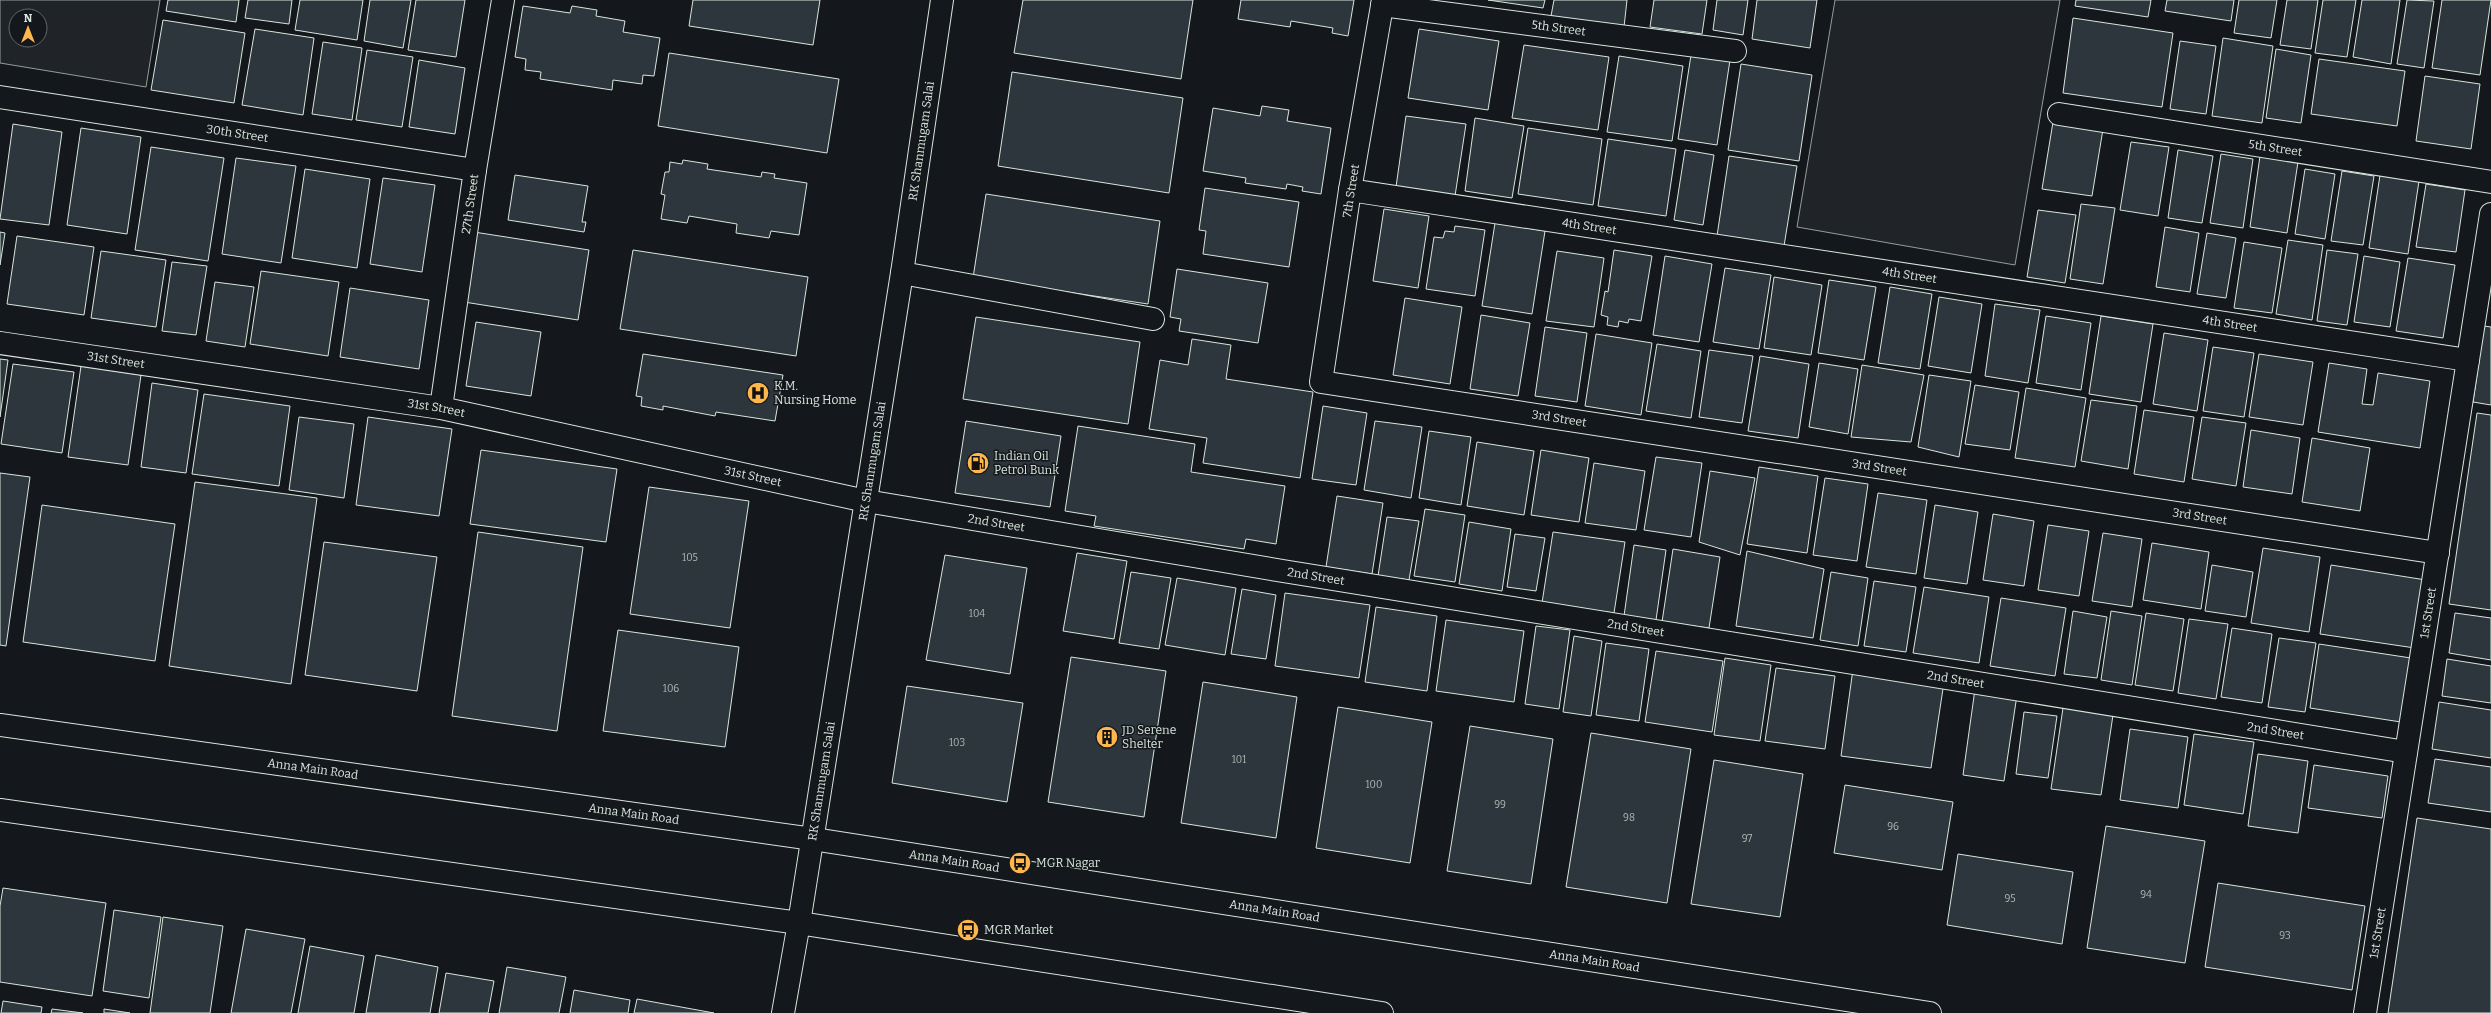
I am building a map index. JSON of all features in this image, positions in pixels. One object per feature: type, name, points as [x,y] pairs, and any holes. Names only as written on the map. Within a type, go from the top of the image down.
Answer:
[{"type":"street","name":"27th Street","points":[[441,408],[475,170],[502,0]]},
{"type":"street","name":"RK Shanmugam Salai","points":[[783,1013],[813,839],[902,273],[942,0]]},
{"type":"street","name":"5th Street","points":[[1383,2],[1735,51]]},
{"type":"street","name":"7th Street","points":[[1321,382],[1350,190],[1383,2]]},
{"type":"street","name":"30th Street","points":[[0,97],[475,170]]},
{"type":"street","name":"5th Street","points":[[2059,114],[2491,182]]},
{"type":"street","name":"4th Street","points":[[1350,190],[2468,360]]},
{"type":"street","name":"1st Street","points":[[2365,1013],[2491,214]]},
{"type":"street","points":[[902,273],[1154,319]]},
{"type":"street","name":"31st Street","points":[[0,343],[441,408],[866,501]]},
{"type":"street","name":"3rd Street","points":[[1321,382],[2438,553]]},
{"type":"street","name":"2nd Street","points":[[866,501],[1305,575],[2406,752]]},
{"type":"street","name":"Anna Main Road","points":[[0,725],[813,839],[1930,1013]]},
{"type":"street","points":[[0,810],[799,923],[1382,1013]]},
{"type":"shaded area","points":[[0,0],[160,0],[146,87],[0,63]]},
{"type":"shaded area","points":[[1835,0],[2060,0],[2015,265],[1797,227]]},
{"type":"building","points":[[168,0],[239,0],[236,22],[166,11]]},
{"type":"building","points":[[248,0],[292,0],[289,24],[245,18]]},
{"type":"building","points":[[300,0],[363,0],[357,40],[295,30]]},
{"type":"building","points":[[370,0],[411,0],[403,48],[364,41]]},
{"type":"building","points":[[416,0],[465,0],[456,57],[408,50]]},
{"type":"building","points":[[693,0],[820,0],[813,45],[689,26]]},
{"type":"building","points":[[1023,0],[1193,0],[1181,79],[1014,53]]},
{"type":"building","points":[[1241,0],[1354,0],[1348,36],[1332,33],[1333,28],[1291,21],[1290,27],[1238,19]]},
{"type":"building","points":[[1488,0],[1545,0],[1543,8]]},
{"type":"building","points":[[1554,0],[1627,0],[1624,27],[1551,16]]},
{"type":"building","points":[[1654,0],[1707,0],[1702,34],[1650,27]]},
{"type":"building","points":[[1717,0],[1748,0],[1743,35],[1713,30]]},
{"type":"building","points":[[1757,0],[1817,0],[1810,48],[1752,39]]},
{"type":"building","points":[[2076,0],[2151,0],[2148,17],[2075,6]]},
{"type":"building","points":[[2167,0],[2234,0],[2231,21],[2165,11]]},
{"type":"building","points":[[2239,0],[2277,0],[2271,38],[2234,33]]},
{"type":"building","points":[[2287,0],[2318,0],[2311,49],[2280,45]]},
{"type":"building","points":[[2323,0],[2356,0],[2347,57],[2315,53]]},
{"type":"building","points":[[2362,0],[2400,0],[2391,64],[2353,57]]},
{"type":"building","points":[[2407,0],[2434,1],[2424,68],[2397,64]]},
{"type":"building","points":[[2442,0],[2491,0],[2480,75],[2432,68]]},
{"type":"building","points":[[523,6],[570,13],[572,6],[597,10],[596,16],[625,21],[623,32],[660,38],[654,76],[643,75],[642,84],[613,80],[612,90],[540,79],[541,72],[525,70],[526,59],[515,57]]},
{"type":"building","points":[[2073,18],[2173,33],[2162,107],[2063,93]]},
{"type":"building","points":[[163,20],[245,33],[234,103],[151,90]]},
{"type":"building","points":[[255,29],[314,38],[303,115],[242,105]]},
{"type":"building","points":[[1419,29],[1499,41],[1488,110],[1408,98]]},
{"type":"building","points":[[2223,38],[2273,46],[2262,123],[2212,116]]},
{"type":"building","points":[[2180,41],[2216,46],[2206,114],[2170,109]]},
{"type":"building","points":[[323,42],[362,48],[352,120],[312,114]]},
{"type":"building","points":[[1524,45],[1609,57],[1598,130],[1512,118]]},
{"type":"building","points":[[2276,49],[2311,55],[2301,123],[2266,118]]},
{"type":"building","points":[[367,50],[413,57],[402,127],[356,120]]},
{"type":"building","points":[[669,53],[839,79],[827,153],[658,126]]},
{"type":"building","points":[[1691,55],[1730,60],[1717,145],[1678,139]]},
{"type":"building","points":[[1619,56],[1683,66],[1672,141],[1607,132]]},
{"type":"building","points":[[2319,59],[2405,71],[2397,126],[2311,114]]},
{"type":"building","points":[[419,60],[465,68],[455,134],[409,127]]},
{"type":"building","points":[[1741,64],[1812,75],[1799,161],[1728,150]]},
{"type":"building","points":[[1012,72],[1183,98],[1169,193],[998,166]]},
{"type":"building","points":[[2425,76],[2480,84],[2471,149],[2416,141]]},
{"type":"building","points":[[1262,106],[1289,110],[1287,121],[1331,128],[1321,194],[1302,191],[1303,187],[1287,184],[1286,189],[1245,183],[1246,178],[1203,171],[1213,108],[1260,116]]},
{"type":"building","points":[[1406,116],[1466,124],[1455,196],[1396,187]]},
{"type":"building","points":[[1475,118],[1524,126],[1512,198],[1465,191]]},
{"type":"building","points":[[2053,122],[2103,129],[2092,196],[2042,189]]},
{"type":"building","points":[[13,124],[62,132],[49,225],[0,219]]},
{"type":"building","points":[[81,128],[141,137],[127,234],[67,225]]},
{"type":"building","points":[[1528,128],[1602,139],[1593,205],[1518,194]]},
{"type":"building","points":[[1608,139],[1676,149],[1666,216],[1598,206]]},
{"type":"building","points":[[2131,142],[2169,147],[2158,216],[2120,210]]},
{"type":"building","points":[[151,147],[224,158],[208,261],[135,250]]},
{"type":"building","points":[[1685,150],[1714,155],[1703,225],[1674,220]]},
{"type":"building","points":[[2178,150],[2213,156],[2202,223],[2168,218]]},
{"type":"building","points":[[2221,154],[2253,159],[2243,228],[2210,223]]},
{"type":"building","points":[[1729,156],[1797,166],[1784,246],[1717,236]]},
{"type":"building","points":[[2260,156],[2298,162],[2287,233],[2250,227]]},
{"type":"building","points":[[236,158],[296,166],[281,263],[222,254]]},
{"type":"building","points":[[683,160],[708,164],[707,169],[761,177],[762,172],[775,174],[774,178],[807,183],[799,235],[771,231],[769,238],[736,233],[737,224],[689,216],[687,223],[661,219],[665,195],[661,194],[665,172],[669,172],[670,162],[682,164]]},
{"type":"building","points":[[305,169],[370,179],[357,268],[292,258]]},
{"type":"building","points":[[2305,169],[2335,174],[2325,239],[2295,234]]},
{"type":"building","points":[[2342,171],[2374,176],[2363,245],[2331,241]]},
{"type":"building","points":[[515,175],[588,186],[582,222],[586,222],[584,232],[508,220]]},
{"type":"building","points":[[2380,175],[2419,181],[2408,254],[2369,248]]},
{"type":"building","points":[[383,178],[435,185],[422,272],[370,264]]},
{"type":"building","points":[[2426,184],[2465,190],[2456,252],[2416,247]]},
{"type":"building","points":[[1205,188],[1299,202],[1289,267],[1203,254],[1206,231],[1199,230]]},
{"type":"building","points":[[986,194],[1160,221],[1148,304],[973,278]]},
{"type":"building","points":[[2081,204],[2115,208],[2103,284],[2070,279]]},
{"type":"building","points":[[1384,209],[1429,216],[1418,288],[1373,281]]},
{"type":"building","points":[[2038,210],[2076,215],[2065,283],[2027,277]]},
{"type":"building","points":[[1495,223],[1545,231],[1532,314],[1482,306]]},
{"type":"building","points":[[1455,226],[1485,230],[1475,296],[1426,289],[1434,237],[1443,238],[1445,231],[1454,232]]},
{"type":"building","points":[[2165,227],[2199,233],[2190,292],[2156,287]]},
{"type":"building","points":[[0,232],[5,233],[0,265]]},
{"type":"building","points":[[474,232],[589,250],[578,320],[464,302]]},
{"type":"building","points":[[2207,233],[2236,238],[2226,298],[2197,294]]},
{"type":"building","points":[[17,236],[94,247],[84,315],[7,304]]},
{"type":"building","points":[[2288,240],[2323,245],[2312,320],[2276,314]]},
{"type":"building","points":[[2244,242],[2282,248],[2272,313],[2234,308]]},
{"type":"building","points":[[633,250],[808,277],[796,356],[620,329]]},
{"type":"building","points":[[1614,250],[1652,256],[1641,321],[1629,319],[1628,323],[1619,321],[1618,327],[1607,325],[1608,317],[1601,315],[1605,291],[1608,292]]},
{"type":"building","points":[[2327,250],[2358,254],[2347,325],[2317,321]]},
{"type":"building","points":[[101,251],[166,260],[156,327],[91,318]]},
{"type":"building","points":[[1557,251],[1604,258],[1594,327],[1546,321]]},
{"type":"building","points":[[1665,256],[1712,264],[1699,342],[1653,335]]},
{"type":"building","points":[[2364,256],[2400,262],[2390,327],[2354,322]]},
{"type":"building","points":[[2408,258],[2455,265],[2443,338],[2396,331]]},
{"type":"building","points":[[172,262],[207,266],[196,335],[162,331]]},
{"type":"building","points":[[1725,268],[1771,275],[1759,349],[1713,342]]},
{"type":"building","points":[[1177,269],[1268,283],[1258,343],[1179,331],[1181,319],[1170,317]]},
{"type":"building","points":[[261,271],[339,282],[328,356],[250,344]]},
{"type":"building","points":[[1774,277],[1822,285],[1811,355],[1764,348]]},
{"type":"building","points":[[1829,280],[1876,287],[1864,360],[1818,353]]},
{"type":"building","points":[[215,282],[254,287],[245,347],[206,341]]},
{"type":"building","points":[[1890,287],[1932,294],[1920,369],[1878,363]]},
{"type":"building","points":[[350,288],[429,300],[419,369],[340,357]]},
{"type":"building","points":[[1939,297],[1982,304],[1971,373],[1928,366]]},
{"type":"building","points":[[1405,298],[1462,307],[1450,384],[1393,375]]},
{"type":"building","points":[[1995,304],[2040,310],[2028,383],[1985,376]]},
{"type":"building","points":[[1481,315],[1530,323],[1518,396],[1470,389]]},
{"type":"building","points":[[2046,316],[2091,323],[2081,390],[2036,383]]},
{"type":"building","points":[[2101,316],[2153,324],[2141,402],[2089,394]]},
{"type":"building","points":[[976,317],[1140,342],[1128,424],[963,399]]},
{"type":"building","points":[[476,322],[541,332],[531,396],[466,386]]},
{"type":"building","points":[[2484,326],[2491,327],[2491,405],[2473,402]]},
{"type":"building","points":[[1545,327],[1587,333],[1577,402],[1535,396]]},
{"type":"building","points":[[2164,333],[2208,340],[2197,411],[2153,404]]},
{"type":"building","points":[[1596,334],[1652,343],[1641,415],[1585,406]]},
{"type":"building","points":[[1192,339],[1231,345],[1226,379],[1313,392],[1300,478],[1203,463],[1207,438],[1149,429],[1160,360],[1188,365]]},
{"type":"building","points":[[1657,344],[1701,351],[1691,418],[1646,411]]},
{"type":"building","points":[[2213,347],[2254,353],[2244,417],[2203,411]]},
{"type":"building","points":[[1709,350],[1753,356],[1742,423],[1699,417]]},
{"type":"building","points":[[643,354],[783,375],[775,421],[716,412],[715,416],[663,406],[663,410],[641,406],[642,397],[636,396]]},
{"type":"building","points":[[2259,354],[2313,362],[2303,425],[2249,417]]},
{"type":"building","points":[[1760,356],[1809,364],[1798,438],[1748,431]]},
{"type":"building","points":[[0,359],[8,360],[0,417]]},
{"type":"building","points":[[1819,363],[1858,369],[1848,434],[1809,427]]},
{"type":"building","points":[[2329,363],[2367,369],[2362,404],[2373,405],[2378,373],[2430,381],[2420,448],[2318,432]]},
{"type":"building","points":[[13,364],[74,372],[62,453],[1,444]]},
{"type":"building","points":[[1862,365],[1924,375],[1911,442],[1851,437]]},
{"type":"building","points":[[81,366],[141,375],[128,465],[68,457]]},
{"type":"building","points":[[1929,375],[1971,381],[1959,457],[1918,447]]},
{"type":"building","points":[[152,383],[198,390],[186,473],[141,467]]},
{"type":"building","points":[[1975,385],[2019,392],[2010,450],[1965,444]]},
{"type":"building","points":[[2026,388],[2086,398],[2075,467],[2015,458]]},
{"type":"building","points":[[204,394],[290,406],[279,486],[192,474]]},
{"type":"building","points":[[2091,400],[2137,406],[2128,469],[2081,461]]},
{"type":"building","points":[[1323,406],[1367,413],[1356,485],[1312,479]]},
{"type":"building","points":[[2144,410],[2194,417],[2184,482],[2134,474]]},
{"type":"building","points":[[2477,413],[2491,415],[2491,610],[2449,604]]},
{"type":"building","points":[[299,417],[354,424],[344,498],[289,490]]},
{"type":"building","points":[[368,417],[452,429],[439,516],[356,505]]},
{"type":"building","points":[[2202,417],[2246,423],[2236,486],[2192,479]]},
{"type":"building","points":[[966,421],[1061,436],[1050,507],[955,493]]},
{"type":"building","points":[[1375,421],[1422,427],[1411,498],[1364,490]]},
{"type":"building","points":[[1078,426],[1195,444],[1191,472],[1285,486],[1276,544],[1246,539],[1244,549],[1094,526],[1096,516],[1065,511]]},
{"type":"building","points":[[2251,430],[2300,438],[2292,494],[2243,487]]},
{"type":"building","points":[[1429,431],[1471,437],[1461,505],[1419,498]]},
{"type":"building","points":[[2312,438],[2370,448],[2360,511],[2302,502]]},
{"type":"building","points":[[1477,442],[1534,451],[1524,515],[1467,506]]},
{"type":"building","points":[[481,450],[617,469],[606,542],[470,524]]},
{"type":"building","points":[[1541,450],[1589,458],[1579,522],[1531,515]]},
{"type":"building","points":[[1656,457],[1702,463],[1691,537],[1644,530]]},
{"type":"building","points":[[1594,463],[1645,471],[1636,530],[1585,523]]},
{"type":"building","points":[[1759,467],[1818,476],[1807,553],[1747,544]]},
{"type":"building","points":[[1710,471],[1755,478],[1740,555],[1699,542]]},
{"type":"building","points":[[0,473],[30,477],[6,646],[0,645]]},
{"type":"building","points":[[1825,478],[1868,484],[1857,561],[1813,555]]},
{"type":"building","points":[[195,482],[317,498],[291,684],[169,666]]},
{"type":"building","points":[[649,487],[749,501],[730,628],[630,614]]},
{"type":"building","points":[[1878,493],[1927,500],[1916,574],[1866,567]]},
{"type":"building","points":[[1337,496],[1383,503],[1372,574],[1326,567]]},
{"type":"building","points":[[42,505],[175,524],[155,661],[23,642]]},
{"type":"building","points":[[1935,505],[1978,512],[1967,584],[1924,578]]},
{"type":"building","points":[[1425,509],[1465,515],[1455,582],[1414,576]]},
{"type":"building","points":[[1993,514],[2034,521],[2024,586],[1983,580]]},
{"type":"building","points":[[1387,517],[1419,521],[1409,580],[1378,576]]},
{"type":"building","points":[[1469,522],[1511,529],[1502,591],[1459,584]]},
{"type":"building","points":[[2048,525],[2089,531],[2079,596],[2038,590]]},
{"type":"building","points":[[478,532],[583,547],[557,731],[452,716]]},
{"type":"building","points":[[1553,532],[1625,542],[1614,613],[1542,603]]},
{"type":"building","points":[[2103,533],[2142,539],[2132,607],[2092,601]]},
{"type":"building","points":[[1515,534],[1545,538],[1536,591],[1507,587]]},
{"type":"building","points":[[324,542],[437,557],[417,691],[305,675]]},
{"type":"building","points":[[2152,543],[2209,552],[2201,609],[2143,600]]},
{"type":"building","points":[[1634,545],[1666,550],[1656,620],[1624,616]]},
{"type":"building","points":[[2263,548],[2320,557],[2309,632],[2251,623]]},
{"type":"building","points":[[1673,549],[1720,557],[1709,628],[1662,622]]},
{"type":"building","points":[[1747,551],[1824,569],[1813,638],[1736,626]]},
{"type":"building","points":[[1077,553],[1127,561],[1114,639],[1063,631]]},
{"type":"building","points":[[945,555],[1027,568],[1010,674],[926,660]]},
{"type":"building","points":[[2212,565],[2253,572],[2246,617],[2205,611]]},
{"type":"building","points":[[2331,565],[2426,580],[2415,648],[2320,634]]},
{"type":"building","points":[[1131,572],[1171,578],[1159,649],[1119,643]]},
{"type":"building","points":[[1831,572],[1868,578],[1858,646],[1820,640]]},
{"type":"building","points":[[1177,578],[1236,588],[1225,655],[1165,645]]},
{"type":"building","points":[[1874,581],[1916,587],[1906,652],[1864,646]]},
{"type":"building","points":[[1924,587],[1989,597],[1979,663],[1913,653]]},
{"type":"building","points":[[1242,589],[1276,595],[1266,659],[1231,654]]},
{"type":"building","points":[[1285,593],[1370,605],[1359,678],[1275,666]]},
{"type":"building","points":[[2001,598],[2066,608],[2055,676],[1990,666]]},
{"type":"building","points":[[1376,607],[1437,616],[1427,691],[1365,682]]},
{"type":"building","points":[[2073,611],[2107,617],[2097,678],[2064,674]]},
{"type":"building","points":[[2111,611],[2142,616],[2132,685],[2101,680]]},
{"type":"building","points":[[2146,613],[2184,619],[2173,691],[2135,685]]},
{"type":"building","points":[[2455,613],[2491,618],[2491,660],[2449,653]]},
{"type":"building","points":[[2189,619],[2228,624],[2216,699],[2178,693]]},
{"type":"building","points":[[1446,620],[1524,631],[1514,702],[1436,691]]},
{"type":"building","points":[[1536,626],[1570,630],[1559,709],[1525,704]]},
{"type":"building","points":[[2232,628],[2272,634],[2262,703],[2221,697]]},
{"type":"building","points":[[618,630],[739,647],[725,747],[603,731]]},
{"type":"building","points":[[1574,636],[1602,641],[1591,716],[1563,712]]},
{"type":"building","points":[[2279,638],[2316,643],[2305,712],[2268,707]]},
{"type":"building","points":[[1606,643],[1649,649],[1639,721],[1596,715]]},
{"type":"building","points":[[2319,644],[2411,658],[2401,722],[2310,708]]},
{"type":"building","points":[[1656,651],[1723,661],[1712,732],[1645,722]]},
{"type":"building","name":"JD Serene Shelter","points":[[1071,657],[1166,671],[1144,817],[1048,802]]},
{"type":"building","points":[[1725,658],[1771,665],[1760,741],[1714,735]]},
{"type":"building","points":[[2447,659],[2491,666],[2491,703],[2442,696]]},
{"type":"building","points":[[1776,668],[1835,676],[1825,749],[1765,741]]},
{"type":"building","points":[[1853,669],[1944,682],[1931,768],[1841,756]]},
{"type":"building","points":[[1203,682],[1297,697],[1276,838],[1181,823]]},
{"type":"building","points":[[907,686],[1023,703],[1007,802],[892,783]]},
{"type":"building","points":[[1975,689],[2017,695],[2004,781],[1963,775]]},
{"type":"building","points":[[2439,702],[2491,710],[2491,758],[2432,749]]},
{"type":"building","points":[[1338,707],[1432,722],[1410,863],[1316,848]]},
{"type":"building","points":[[2063,708],[2113,715],[2101,795],[2051,789]]},
{"type":"building","points":[[2024,712],[2057,716],[2048,778],[2016,774]]},
{"type":"building","points":[[1470,726],[1553,739],[1531,884],[1447,871]]},
{"type":"building","points":[[2130,729],[2188,737],[2178,808],[2120,800]]},
{"type":"building","points":[[1591,733],[1691,749],[1667,903],[1566,887]]},
{"type":"building","points":[[2194,734],[2254,742],[2243,814],[2184,805]]},
{"type":"building","points":[[2258,754],[2308,761],[2298,833],[2248,826]]},
{"type":"building","points":[[2435,759],[2491,767],[2491,812],[2428,803]]},
{"type":"building","points":[[1714,760],[1803,774],[1780,917],[1691,904]]},
{"type":"building","points":[[2314,765],[2388,776],[2382,818],[2308,808]]},
{"type":"building","points":[[1845,785],[1953,802],[1942,870],[1834,853]]},
{"type":"building","points":[[2417,818],[2491,829],[2491,1013],[2388,1013]]},
{"type":"building","points":[[2106,826],[2205,841],[2185,963],[2087,948]]},
{"type":"building","points":[[1958,854],[2073,872],[2062,944],[1947,925]]},
{"type":"building","points":[[2218,883],[2365,906],[2352,990],[2205,967]]},
{"type":"building","points":[[3,888],[106,903],[92,996],[0,982],[0,906]]},
{"type":"building","points":[[114,910],[161,917],[149,998],[103,991]]},
{"type":"building","points":[[163,917],[223,926],[210,1013],[150,1013]]},
{"type":"building","points":[[246,929],[305,939],[291,1013],[231,1013]]},
{"type":"building","points":[[310,946],[364,956],[354,1013],[298,1013]]},
{"type":"building","points":[[376,955],[438,967],[430,1013],[366,1013]]},
{"type":"building","points":[[507,967],[566,977],[559,1013],[499,1013]]},
{"type":"building","points":[[446,973],[494,981],[488,1013],[439,1013]]},
{"type":"building","points":[[574,990],[630,1000],[628,1013],[570,1013]]},
{"type":"building","points":[[637,999],[714,1013],[634,1013]]},
{"type":"building","points":[[3,1001],[42,1007],[41,1013],[1,1013]]},
{"type":"building","points":[[52,1009],[83,1013],[51,1013]]},
{"type":"building","points":[[104,1009],[130,1013],[104,1013]]},
{"type":"place","name":"K.M. Nursing Home","points":[[758,393]]},
{"type":"place","name":"Indian Oil Petrol Bunk","points":[[978,463]]},
{"type":"place","name":"JD Serene Shelter","points":[[1107,737]]},
{"type":"place","name":"MGR Nagar","points":[[1020,863]]},
{"type":"place","name":"MGR Market","points":[[968,930]]}]
